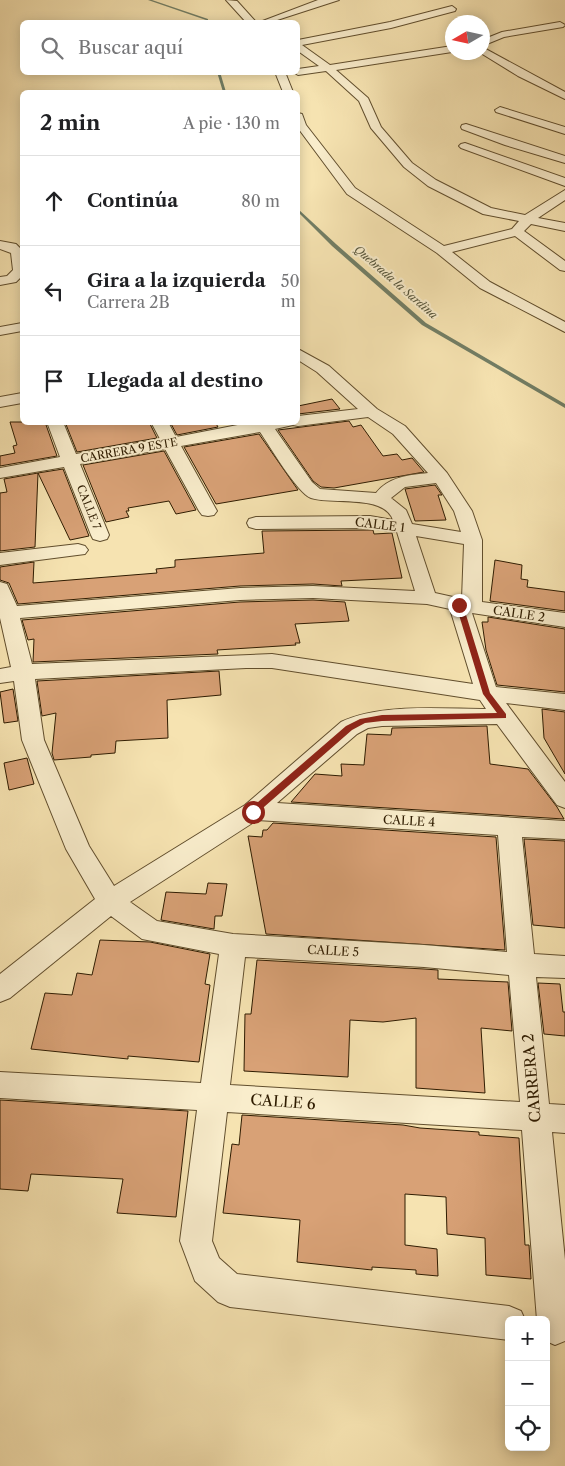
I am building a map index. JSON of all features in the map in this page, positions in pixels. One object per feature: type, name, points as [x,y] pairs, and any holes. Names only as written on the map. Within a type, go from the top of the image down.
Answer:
[{"type":"street","points":[[230,0],[243,3],[249,20]]},
{"type":"street","points":[[270,20],[323,1],[335,0]]},
{"type":"street","points":[[300,43],[391,25],[452,9],[444,3]]},
{"type":"street","points":[[490,40],[502,35],[560,25]]},
{"type":"street","points":[[300,48],[328,68],[364,100],[376,128],[408,165],[432,183],[487,211],[529,218],[565,227]]},
{"type":"street","points":[[300,72],[391,56],[445,50]]},
{"type":"street","points":[[490,55],[565,96]]},
{"type":"street","points":[[281,75],[287,90]]},
{"type":"street","points":[[500,110],[565,131]]},
{"type":"street","points":[[509,143],[565,117]]},
{"type":"street","points":[[300,122],[351,191],[442,250],[485,285],[565,328]]},
{"type":"street","points":[[466,127],[509,143],[565,160]]},
{"type":"street","points":[[465,146],[565,182]]},
{"type":"street","points":[[442,250],[517,232],[529,218],[565,194]]},
{"type":"street","points":[[517,232],[565,267]]},
{"type":"street","points":[[0,245],[11,247],[17,252],[20,271],[11,279],[0,281]]},
{"type":"street","points":[[0,331],[20,327]]},
{"type":"street","points":[[300,355],[323,369],[371,412],[399,430],[441,477],[463,511],[474,545],[466,606],[487,694],[565,799]]},
{"type":"street","points":[[0,402],[20,398]]},
{"type":"street","points":[[300,421],[371,412]]},
{"type":"street","name":"CALLE 7","points":[[56,425],[100,535]]},
{"type":"street","points":[[162,425],[208,511]]},
{"type":"street","name":"CARRERA 9 ESTE","points":[[0,473],[257,425]]},
{"type":"street","points":[[263,425],[306,486],[315,494],[381,499],[400,514],[427,598]]},
{"type":"street","points":[[381,499],[386,489],[394,484],[441,477]]},
{"type":"street","name":"CALLE 1","points":[[256,523],[370,522],[473,540]]},
{"type":"street","points":[[0,559],[78,550]]},
{"type":"street","points":[[0,588],[23,672],[33,740],[78,849],[110,902]]},
{"type":"street","name":"CALLE 2","points":[[8,613],[240,594],[314,592],[427,598],[466,606],[565,620]]},
{"type":"street","points":[[0,676],[23,672],[246,660],[272,661],[487,694],[565,702]]},
{"type":"street","points":[[0,990],[110,902],[253,812],[349,728],[363,721],[382,718],[504,716]]},
{"type":"street","name":"CALLE 4","points":[[253,812],[565,830]]},
{"type":"street","name":"CARRERA 2","points":[[509,827],[555,1328]]},
{"type":"street","name":"CALLE 5","points":[[110,902],[150,931],[233,945],[424,956],[522,966],[565,967]]},
{"type":"street","points":[[233,945],[196,1241],[207,1269],[230,1290],[505,1323]]},
{"type":"street","name":"CALLE 6","points":[[0,1085],[565,1119]]},
{"type":"building","points":[[332,399],[340,409],[300,414],[300,406]]},
{"type":"building","points":[[349,421],[353,427],[361,425],[383,456],[397,454],[402,460],[412,458],[424,472],[334,488],[321,487],[313,481],[278,430]]},
{"type":"building","points":[[10,422],[20,422],[20,425],[46,425],[57,456],[0,466],[0,456],[15,453],[13,446],[17,445]]},
{"type":"building","points":[[66,425],[150,425],[157,438],[77,452]]},
{"type":"building","points":[[172,425],[217,425],[218,427],[177,435]]},
{"type":"building","points":[[259,434],[298,490],[216,504],[184,447]]},
{"type":"building","points":[[164,451],[196,510],[176,514],[169,501],[128,508],[129,511],[126,511],[129,517],[106,522],[83,465]]},
{"type":"building","points":[[63,469],[89,536],[70,540],[38,473]]},
{"type":"building","points":[[38,473],[35,547],[0,551],[0,493],[7,492],[4,479]]},
{"type":"building","points":[[435,485],[442,495],[438,495],[446,520],[415,521],[405,489]]},
{"type":"building","points":[[373,530],[374,534],[392,533],[402,578],[341,581],[342,586],[313,584],[240,586],[18,604],[9,583],[0,580],[0,567],[34,562],[33,583],[157,573],[156,569],[175,567],[175,560],[264,553],[262,531]]},
{"type":"building","points":[[495,560],[522,565],[521,579],[528,580],[527,587],[565,592],[565,611],[490,601]]},
{"type":"building","points":[[313,600],[345,602],[349,621],[295,624],[300,643],[295,643],[296,645],[217,650],[218,654],[33,662],[34,639],[28,640],[22,620],[240,602]]},
{"type":"building","points":[[488,617],[565,629],[565,692],[497,685],[486,650],[482,622],[488,622]]},
{"type":"building","points":[[219,671],[221,695],[167,700],[168,738],[116,741],[115,753],[54,760],[52,753],[56,713],[42,716],[37,681]]},
{"type":"building","points":[[13,689],[18,721],[4,723],[0,692]]},
{"type":"building","points":[[542,709],[565,712],[565,774],[544,738]]},
{"type":"building","points":[[487,726],[490,764],[528,769],[564,819],[291,802],[315,774],[342,776],[341,764],[364,765],[367,734],[391,735],[392,728]]},
{"type":"building","points":[[27,758],[34,784],[9,790],[4,763]]},
{"type":"building","points":[[273,823],[496,837],[505,950],[266,934],[248,836],[262,837],[263,830],[267,830]]},
{"type":"building","points":[[524,839],[565,841],[565,928],[533,925]]},
{"type":"building","points":[[208,883],[227,884],[222,916],[215,916],[214,929],[161,920],[166,892],[206,894]]},
{"type":"building","points":[[100,940],[150,942],[210,954],[205,984],[210,985],[199,1062],[128,1056],[128,1059],[31,1049],[45,993],[72,995],[77,973],[92,975]]},
{"type":"building","points":[[257,960],[438,970],[438,979],[508,982],[512,1031],[481,1028],[485,1093],[416,1088],[416,1018],[383,1022],[350,1020],[348,1077],[244,1071],[245,1014],[251,1014]]},
{"type":"building","points":[[538,983],[560,984],[563,1012],[565,1012],[565,1036],[544,1034]]},
{"type":"building","points":[[0,1100],[188,1111],[176,1217],[117,1213],[123,1179],[31,1174],[28,1191],[0,1189]]},
{"type":"building","points":[[242,1115],[403,1125],[479,1132],[479,1135],[519,1138],[525,1245],[529,1245],[531,1279],[486,1275],[485,1238],[447,1234],[446,1197],[405,1194],[405,1245],[437,1249],[438,1276],[416,1274],[416,1270],[372,1267],[372,1270],[297,1262],[300,1220],[223,1213],[232,1144],[239,1145]]},
{"type":"waterway","name":"Quebrada la Sardina","points":[[149,0],[207,20]]},
{"type":"waterway","name":"Quebrada la Sardina","points":[[219,75],[224,90]]},
{"type":"waterway","name":"Quebrada la Sardina","points":[[300,212],[334,245],[424,324],[565,406]]},
{"type":"route","points":[[253,812],[349,728],[363,721],[382,718],[504,716],[487,694],[459,605]]}]
